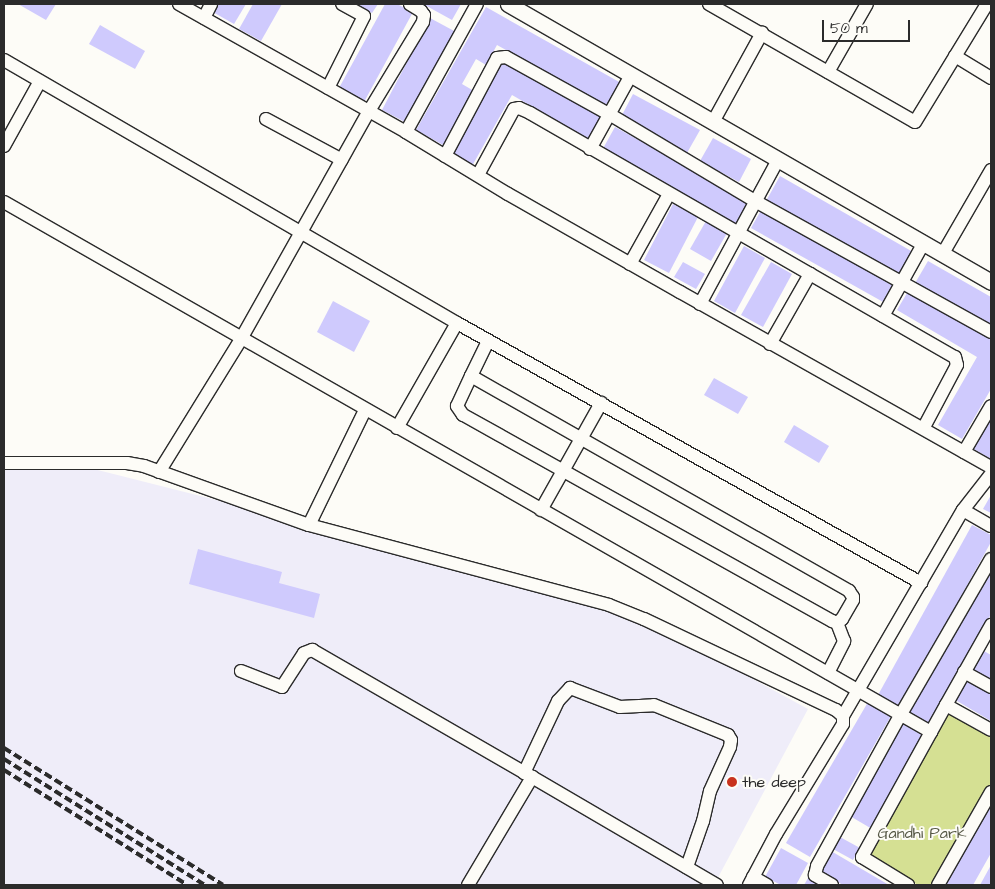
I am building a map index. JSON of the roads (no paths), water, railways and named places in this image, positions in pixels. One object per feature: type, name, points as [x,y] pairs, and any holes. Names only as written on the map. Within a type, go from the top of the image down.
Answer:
[{"type":"street","points":[[179,4],[406,132],[770,344],[991,467]]},
{"type":"street","points":[[204,18],[211,4]]},
{"type":"street","points":[[328,88],[364,16],[342,4]]},
{"type":"street","points":[[159,472],[241,338],[369,111],[423,22],[424,15],[410,4]]},
{"type":"street","points":[[406,132],[477,4]]},
{"type":"street","points":[[508,4],[991,282]]},
{"type":"street","points":[[710,4],[915,122],[987,4]]},
{"type":"street","points":[[828,72],[867,4]]},
{"type":"street","points":[[713,122],[762,33]]},
{"type":"street","points":[[445,156],[495,61],[500,56],[511,59],[609,114],[755,201],[991,332]]},
{"type":"street","points":[[954,56],[991,78]]},
{"type":"street","points":[[4,60],[488,341],[921,583]]},
{"type":"street","points":[[590,149],[631,75]]},
{"type":"street","points":[[4,146],[40,81]]},
{"type":"street","points":[[478,175],[511,114],[519,108],[738,232],[958,360],[923,429]]},
{"type":"street","points":[[266,119],[342,160]]},
{"type":"street","points":[[700,304],[778,160]]},
{"type":"street","points":[[942,255],[991,170]]},
{"type":"street","points":[[630,264],[669,194]]},
{"type":"street","points":[[4,202],[364,410],[931,732]]},
{"type":"street","points":[[883,316],[922,244]]},
{"type":"street","points":[[770,344],[810,274]]},
{"type":"street","points":[[397,428],[457,323]]},
{"type":"street","points":[[488,341],[457,406],[460,413],[562,472],[837,623],[844,642],[828,673]]},
{"type":"street","points":[[470,376],[850,591],[853,597],[852,600],[837,623]]},
{"type":"street","points":[[541,510],[601,403]]},
{"type":"street","points":[[964,452],[991,406]]},
{"type":"street","points":[[309,525],[364,410]]},
{"type":"street","points":[[4,463],[127,463],[144,466],[309,525],[622,610],[775,680],[836,710],[843,716]]},
{"type":"street","points":[[767,885],[751,881],[776,834],[840,729],[843,716],[860,690],[963,510],[991,474]]},
{"type":"street","points":[[963,510],[991,526]]},
{"type":"street","points":[[832,885],[818,877],[815,870],[901,714],[991,559]]},
{"type":"street","points":[[900,883],[862,857],[964,672],[987,644],[991,625]]},
{"type":"street","points":[[241,671],[282,687],[304,653],[312,650],[716,885]]},
{"type":"street","points":[[964,672],[991,687]]},
{"type":"street","points":[[468,885],[528,775],[558,700],[570,688],[620,707],[654,705],[728,735],[731,742],[712,786],[703,821],[687,867]]},
{"type":"street","points":[[946,705],[991,730]]},
{"type":"street","points":[[938,885],[991,792]]},
{"type":"railway","points":[[4,748],[223,885]]},
{"type":"railway","points":[[4,759],[205,885]]},
{"type":"railway","points":[[4,770],[187,885]]},
{"type":"place","name":"the deep","points":[[732,782]]},
{"type":"park label","name":"Gandhi Park","points":[[922,833]]}]
